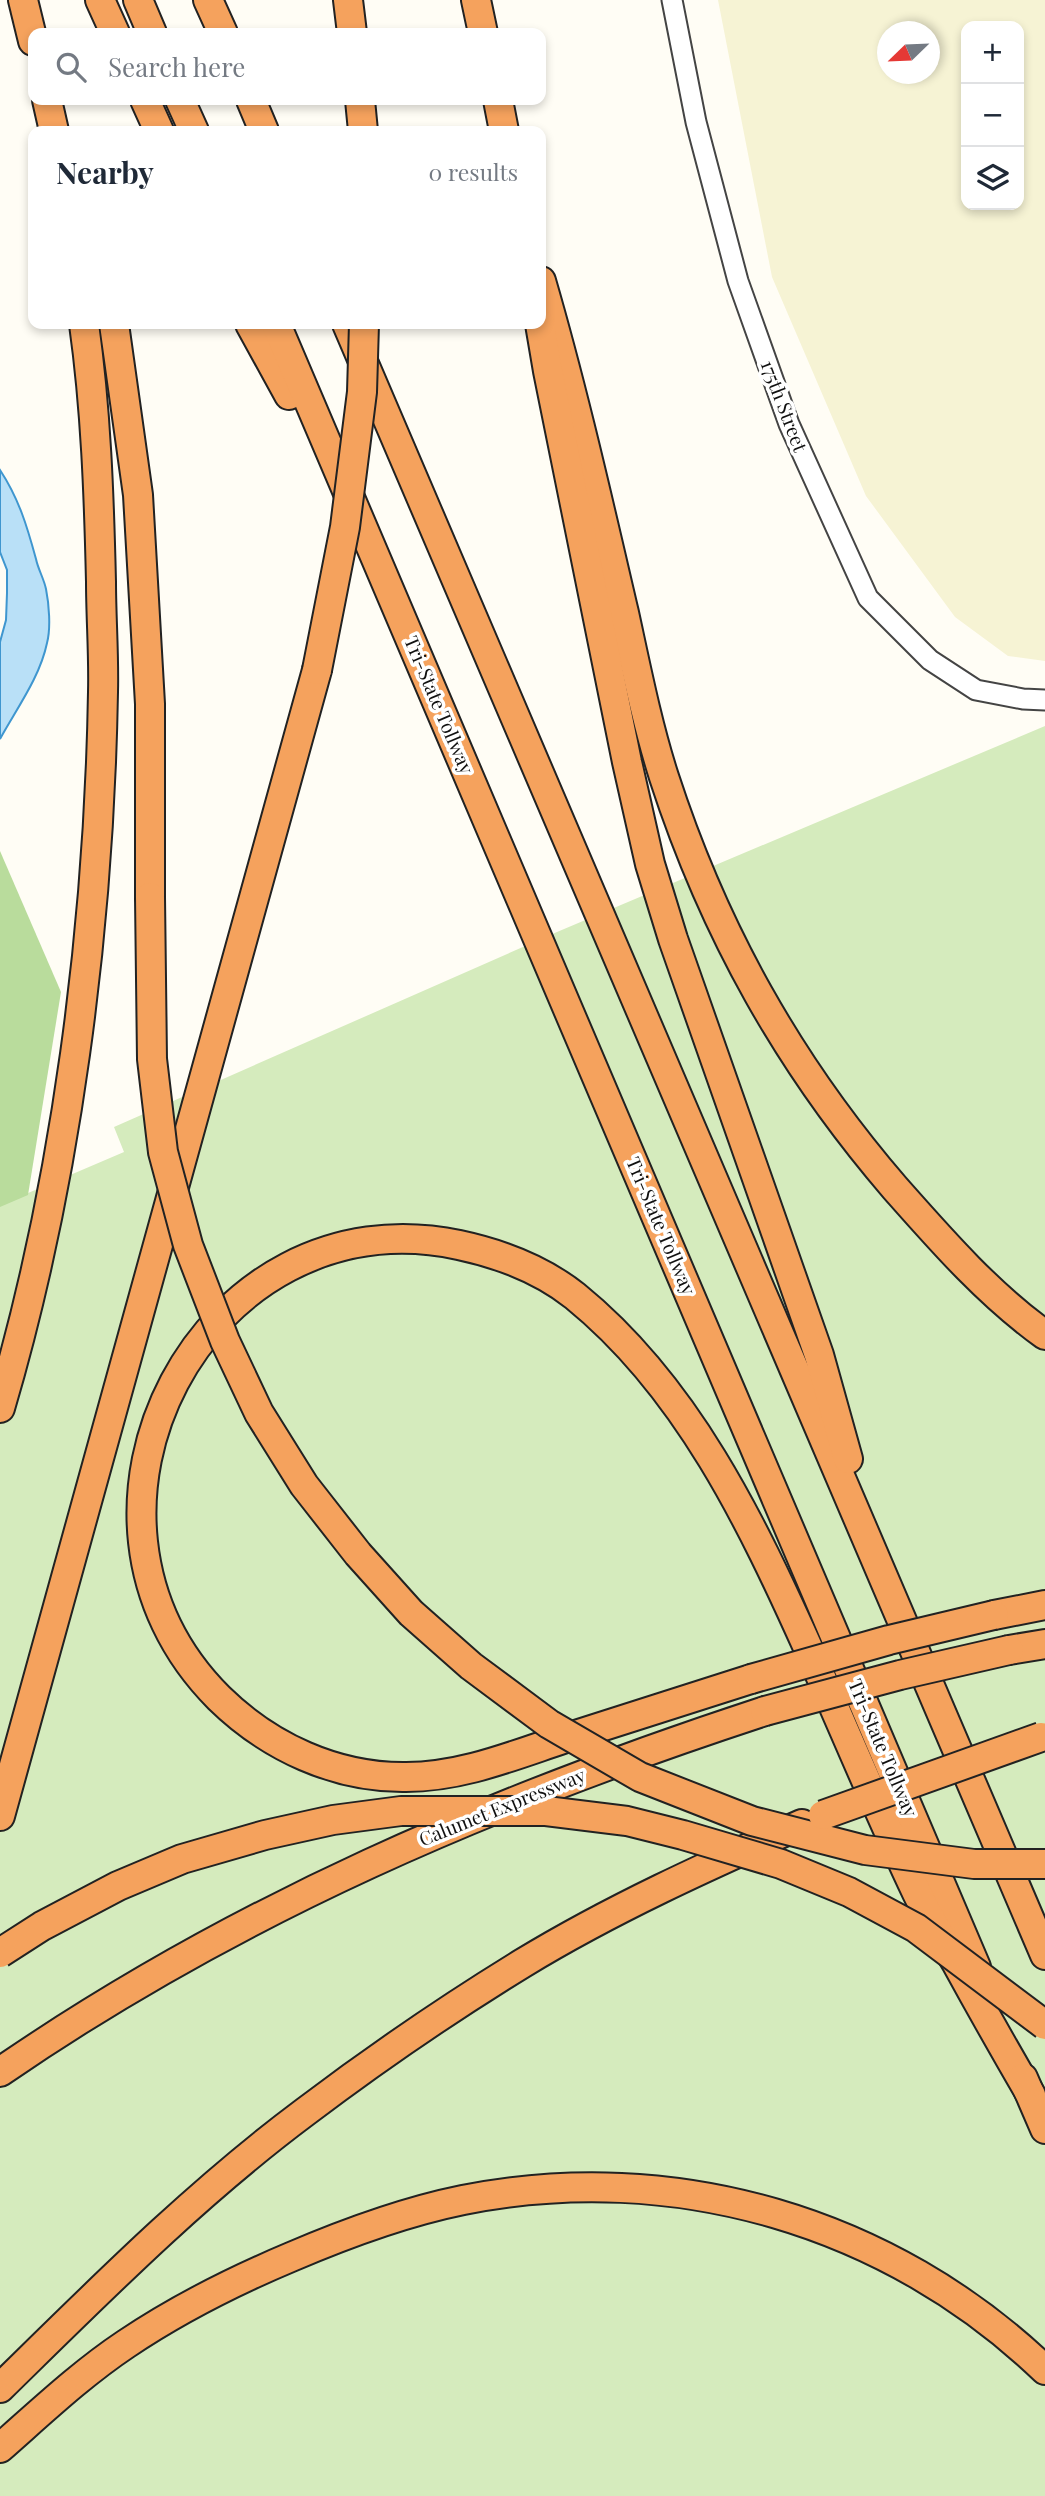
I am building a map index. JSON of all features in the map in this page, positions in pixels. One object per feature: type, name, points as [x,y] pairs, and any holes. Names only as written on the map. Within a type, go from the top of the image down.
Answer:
[{"type":"highway","points":[[23,0],[30,28]]},
{"type":"highway","points":[[100,0],[113,28]]},
{"type":"highway","points":[[138,0],[150,28]]},
{"type":"highway","points":[[208,0],[221,28]]},
{"type":"highway","points":[[476,0],[482,28]]},
{"type":"highway","points":[[147,105],[157,126]]},
{"type":"highway","points":[[182,105],[192,126]]},
{"type":"highway","points":[[253,105],[262,126]]},
{"type":"highway","points":[[360,105],[363,126]]},
{"type":"highway","points":[[499,105],[503,126]]},
{"type":"highway","points":[[546,298],[566,366],[663,775],[694,861],[732,947],[771,1019],[816,1088],[860,1147],[974,1274],[1045,1335]]},
{"type":"highway","points":[[0,1408],[33,1277],[58,1157],[78,1027],[95,876],[103,690],[99,522],[89,357],[85,329]]},
{"type":"highway","points":[[115,329],[139,509],[150,704],[152,1059],[163,1152],[188,1245],[225,1341],[258,1413],[304,1485],[358,1554],[411,1613],[471,1666],[549,1724],[640,1777],[752,1821],[865,1850],[974,1864],[1045,1864]]},
{"type":"highway","points":[[253,329],[375,555]]},
{"type":"highway","name":"Tri-State Tollway","points":[[278,329],[1045,2129]]},
{"type":"highway","points":[[349,329],[1045,1955]]},
{"type":"highway","points":[[0,1816],[317,670],[345,527],[362,392],[364,329]]},
{"type":"highway","points":[[541,329],[627,762],[650,864],[673,939],[819,1354],[879,1570]]},
{"type":"highway","points":[[1031,2095],[919,1898],[783,1593],[737,1497],[707,1450],[653,1376],[613,1331],[574,1295],[540,1272],[493,1253],[418,1238],[357,1243],[303,1260],[252,1290],[230,1308],[205,1335],[173,1386],[157,1420],[146,1455],[141,1491],[141,1528],[148,1572],[169,1631],[205,1684],[255,1729],[310,1759],[340,1769],[398,1777],[429,1777],[456,1772],[751,1679],[889,1640],[1045,1605]]},
{"type":"highway","name":"Calumet Expressway","points":[[0,2072],[143,1982],[337,1878],[449,1827],[563,1781],[765,1711],[900,1675],[1045,1644]]},
{"type":"highway","points":[[0,2388],[182,2213],[303,2113],[400,2043],[524,1963],[629,1905],[823,1815],[1043,1736]]},
{"type":"highway","points":[[0,1953],[43,1926],[118,1886],[181,1859],[265,1835],[334,1820],[401,1811],[546,1811],[628,1821],[683,1835],[781,1864],[849,1892],[916,1928],[1045,2025]]},
{"type":"highway","points":[[0,2448],[75,2383],[126,2344],[236,2281],[386,2220],[463,2200],[558,2189],[644,2190],[686,2194],[778,2212],[874,2251],[935,2285],[977,2313],[1045,2370]]},
{"type":"street","name":"175th Street","points":[[672,0],[696,122],[737,281],[789,424],[867,598],[930,660],[976,690],[1023,699],[1045,700]]},
{"type":"shaded area","points":[[718,0],[1045,0],[1045,661],[1008,656],[955,617],[866,496],[772,277]]},
{"type":"green space","points":[[1045,726],[1045,2496],[0,2496],[0,1205],[124,1152],[114,1127],[557,932]]},
{"type":"green space","points":[[0,851],[61,992],[28,1195],[0,1207]]},
{"type":"water","points":[[0,470],[26,524],[46,589],[49,623],[47,643],[39,668],[0,739],[0,642],[6,620],[7,570],[0,552]]}]
